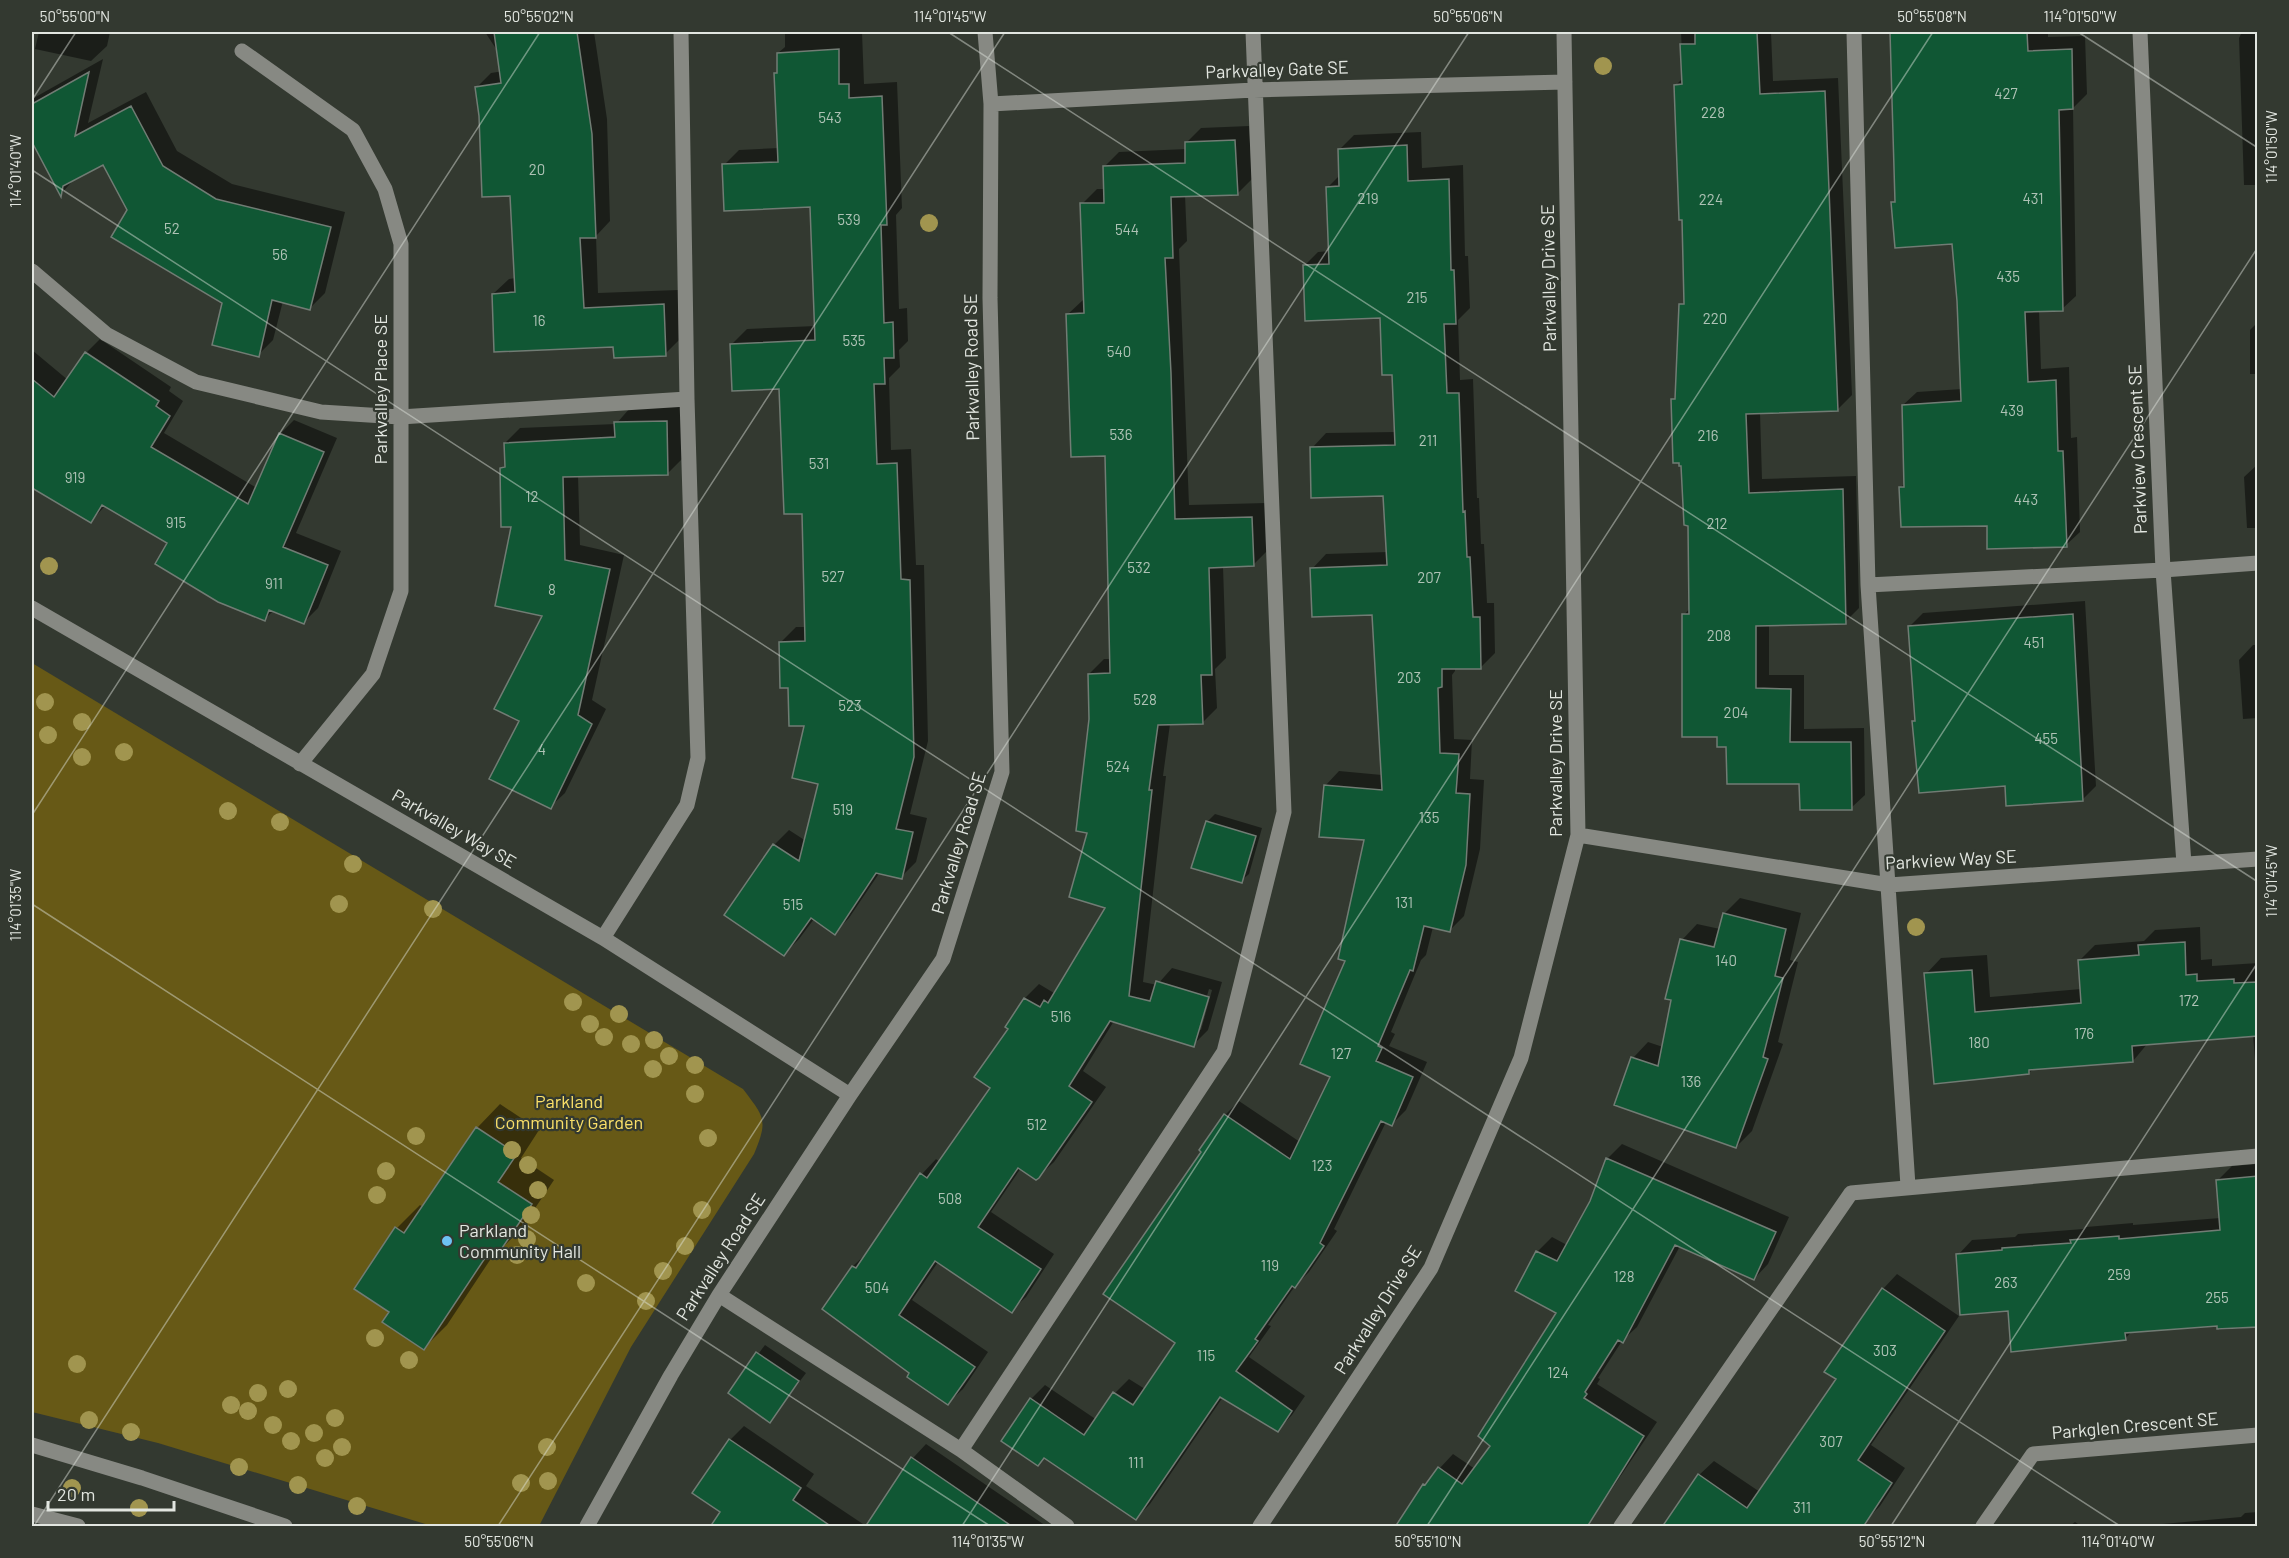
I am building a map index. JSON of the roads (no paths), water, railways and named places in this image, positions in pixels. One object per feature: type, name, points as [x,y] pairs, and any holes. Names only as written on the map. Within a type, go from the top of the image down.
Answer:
[{"type":"street","points":[[603,938],[687,805],[698,758],[687,399],[681,32]]},
{"type":"street","name":"Parkvalley Road SE","points":[[586,1527],[671,1375],[719,1295],[850,1095],[943,959],[1002,772],[990,298],[991,104],[985,32]]},
{"type":"street","points":[[961,1450],[1224,1052],[1284,812],[1253,32]]},
{"type":"street","name":"Parkvalley Drive SE","points":[[1260,1527],[1431,1269],[1521,1058],[1578,835],[1564,32]]},
{"type":"street","points":[[1854,32],[1868,585],[1908,1186]]},
{"type":"street","name":"Parkview Crescent SE","points":[[2140,32],[2163,570],[2184,864]]},
{"type":"street","name":"Parkvalley Place SE","points":[[243,51],[353,130],[385,189],[401,244],[401,591],[373,674],[300,764]]},
{"type":"street","name":"Parkvalley Gate SE","points":[[991,104],[1254,90],[1565,82]]},
{"type":"street","points":[[32,271],[106,334],[196,382],[321,412],[400,417],[687,399]]},
{"type":"street","points":[[1868,585],[2258,563]]},
{"type":"street","name":"Parkvalley Way SE","points":[[32,608],[603,938],[850,1095]]},
{"type":"street","name":"Parkview Way SE","points":[[1578,835],[1889,885],[2258,859]]},
{"type":"street","points":[[1621,1527],[1851,1193],[1908,1186],[2258,1156]]},
{"type":"street","points":[[719,1295],[961,1450],[1067,1527]]},
{"type":"street","name":"Parkglen Crescent SE","points":[[1983,1527],[2033,1454],[2258,1435]]},
{"type":"street","points":[[32,1445],[142,1478],[285,1527]]},
{"type":"street","points":[[32,1514],[78,1527]]},
{"type":"place","name":"Parkland Community Hall","points":[[447,1241]]},
{"type":"park label","name":"Parkland Community Garden","points":[[569,1112]]}]
